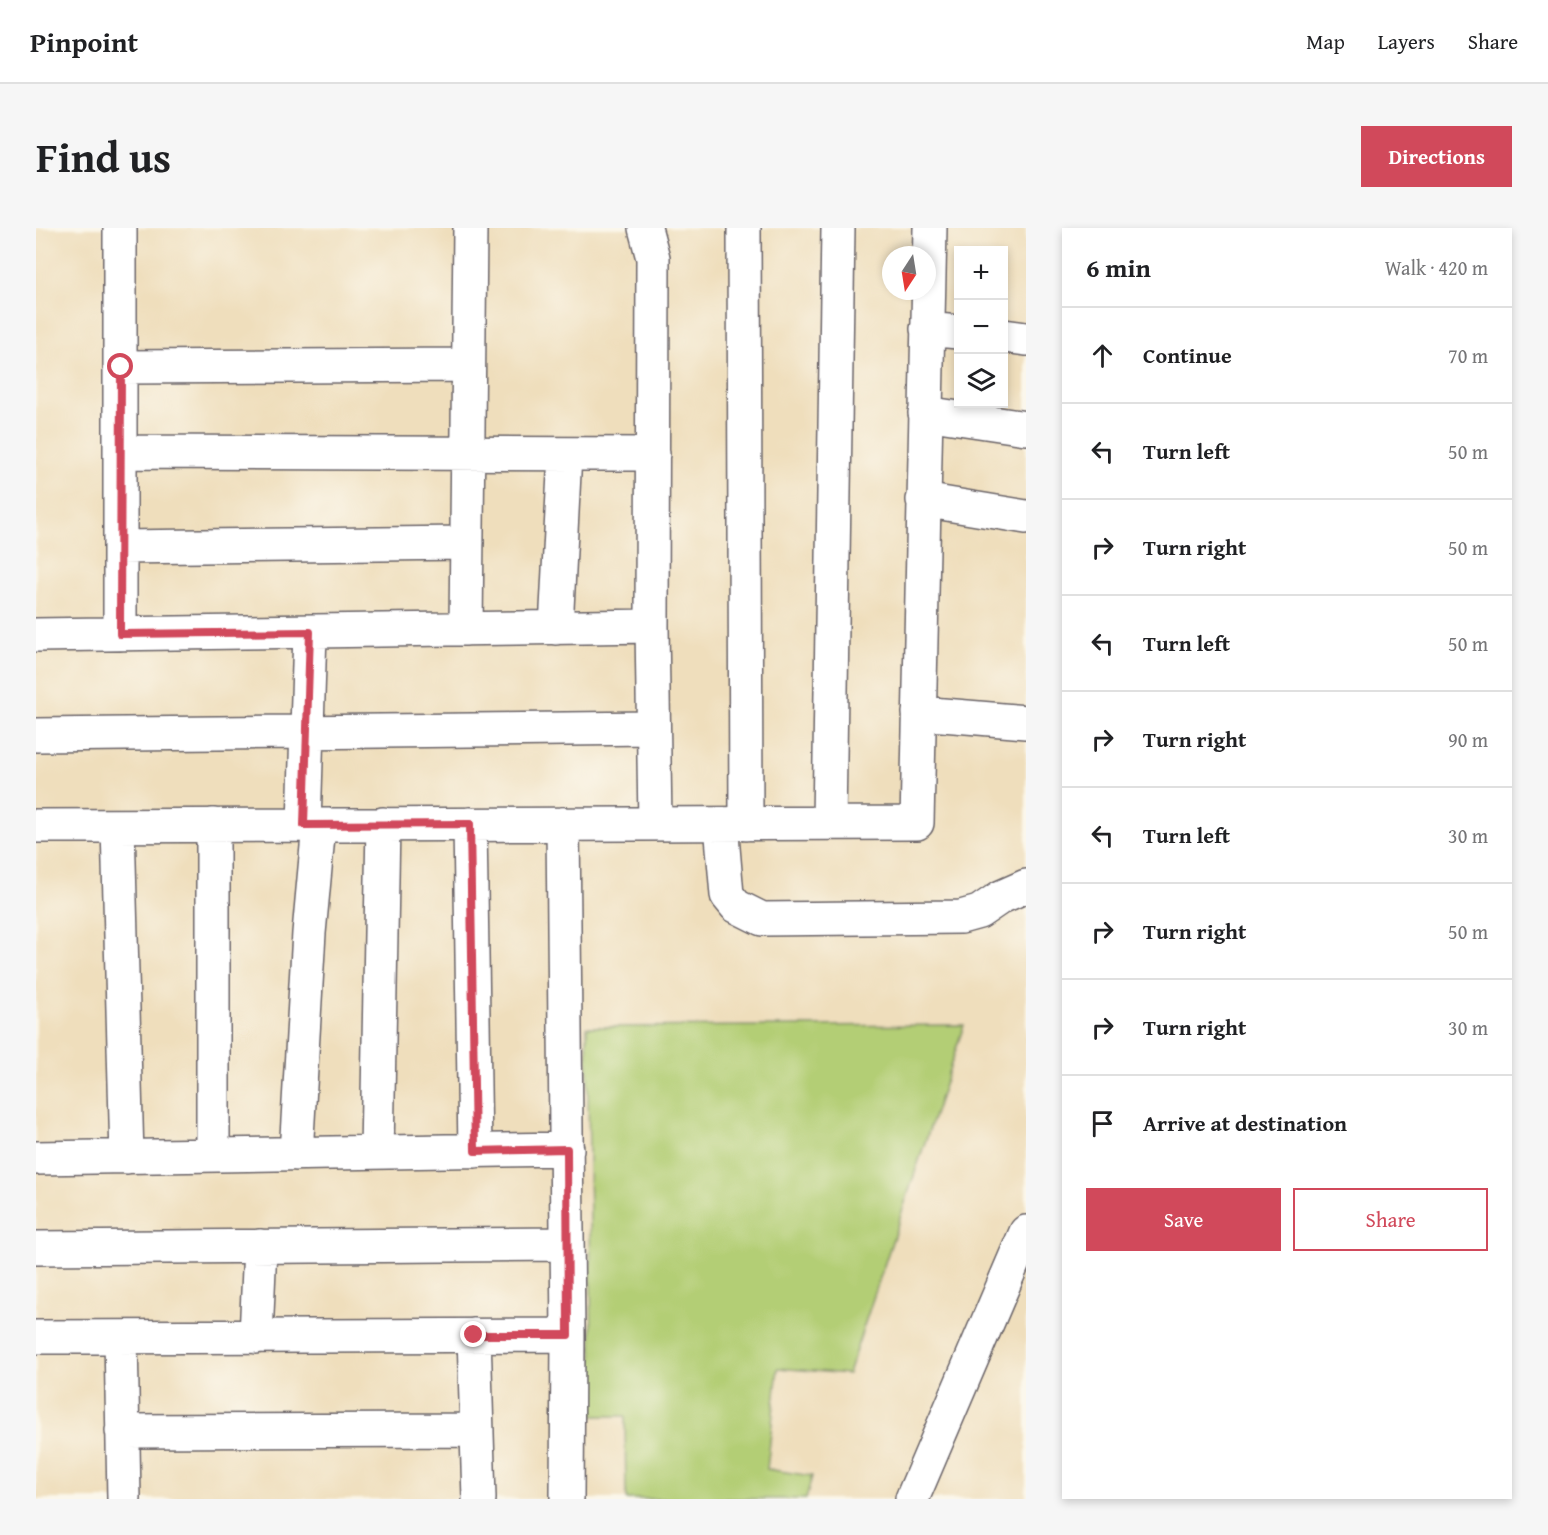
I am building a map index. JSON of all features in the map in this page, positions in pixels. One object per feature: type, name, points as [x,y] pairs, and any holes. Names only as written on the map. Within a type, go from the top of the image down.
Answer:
[{"type":"street","points":[[120,228],[120,634]]},
{"type":"street","points":[[466,629],[470,228]]},
{"type":"street","points":[[645,228],[653,258],[652,626],[655,824]]},
{"type":"street","points":[[744,228],[733,824],[727,895],[736,906],[762,919],[961,917],[978,912],[1001,897],[1026,886]]},
{"type":"street","points":[[829,823],[838,228]]},
{"type":"street","points":[[36,826],[917,823],[925,413],[943,330],[930,228]]},
{"type":"street","points":[[1008,337],[1026,339]]},
{"type":"street","points":[[121,367],[468,365]]},
{"type":"street","points":[[925,413],[1026,428]]},
{"type":"street","points":[[120,452],[652,454]]},
{"type":"street","points":[[556,628],[565,454]]},
{"type":"street","points":[[923,500],[1026,517]]},
{"type":"street","points":[[120,547],[467,543]]},
{"type":"street","points":[[36,635],[652,626]]},
{"type":"street","points":[[296,1154],[309,933],[312,825],[307,732],[310,632]]},
{"type":"street","points":[[919,714],[1026,722]]},
{"type":"street","points":[[36,735],[653,728]]},
{"type":"street","points":[[377,1152],[383,824]]},
{"type":"street","points":[[470,824],[475,1151]]},
{"type":"street","points":[[563,824],[567,1149],[567,1499]]},
{"type":"street","points":[[213,825],[213,1155]]},
{"type":"street","points":[[118,826],[127,1156]]},
{"type":"street","points":[[36,1133],[36,1158],[567,1149]]},
{"type":"street","points":[[912,1499],[1026,1232]]},
{"type":"street","points":[[36,1248],[567,1244]]},
{"type":"street","points":[[256,1336],[260,1246]]},
{"type":"street","points":[[474,1335],[479,1499]]},
{"type":"street","points":[[36,1338],[568,1335]]},
{"type":"street","points":[[121,1337],[123,1499]]},
{"type":"street","points":[[122,1431],[477,1430]]},
{"type":"green space","points":[[964,1025],[848,1374],[778,1368],[767,1469],[812,1476],[806,1499],[626,1499],[625,1416],[593,1416],[587,1027]]},
{"type":"route","points":[[121,367],[120,634],[310,632],[304,825],[470,824],[475,1151],[567,1149],[568,1335],[474,1335]]}]
